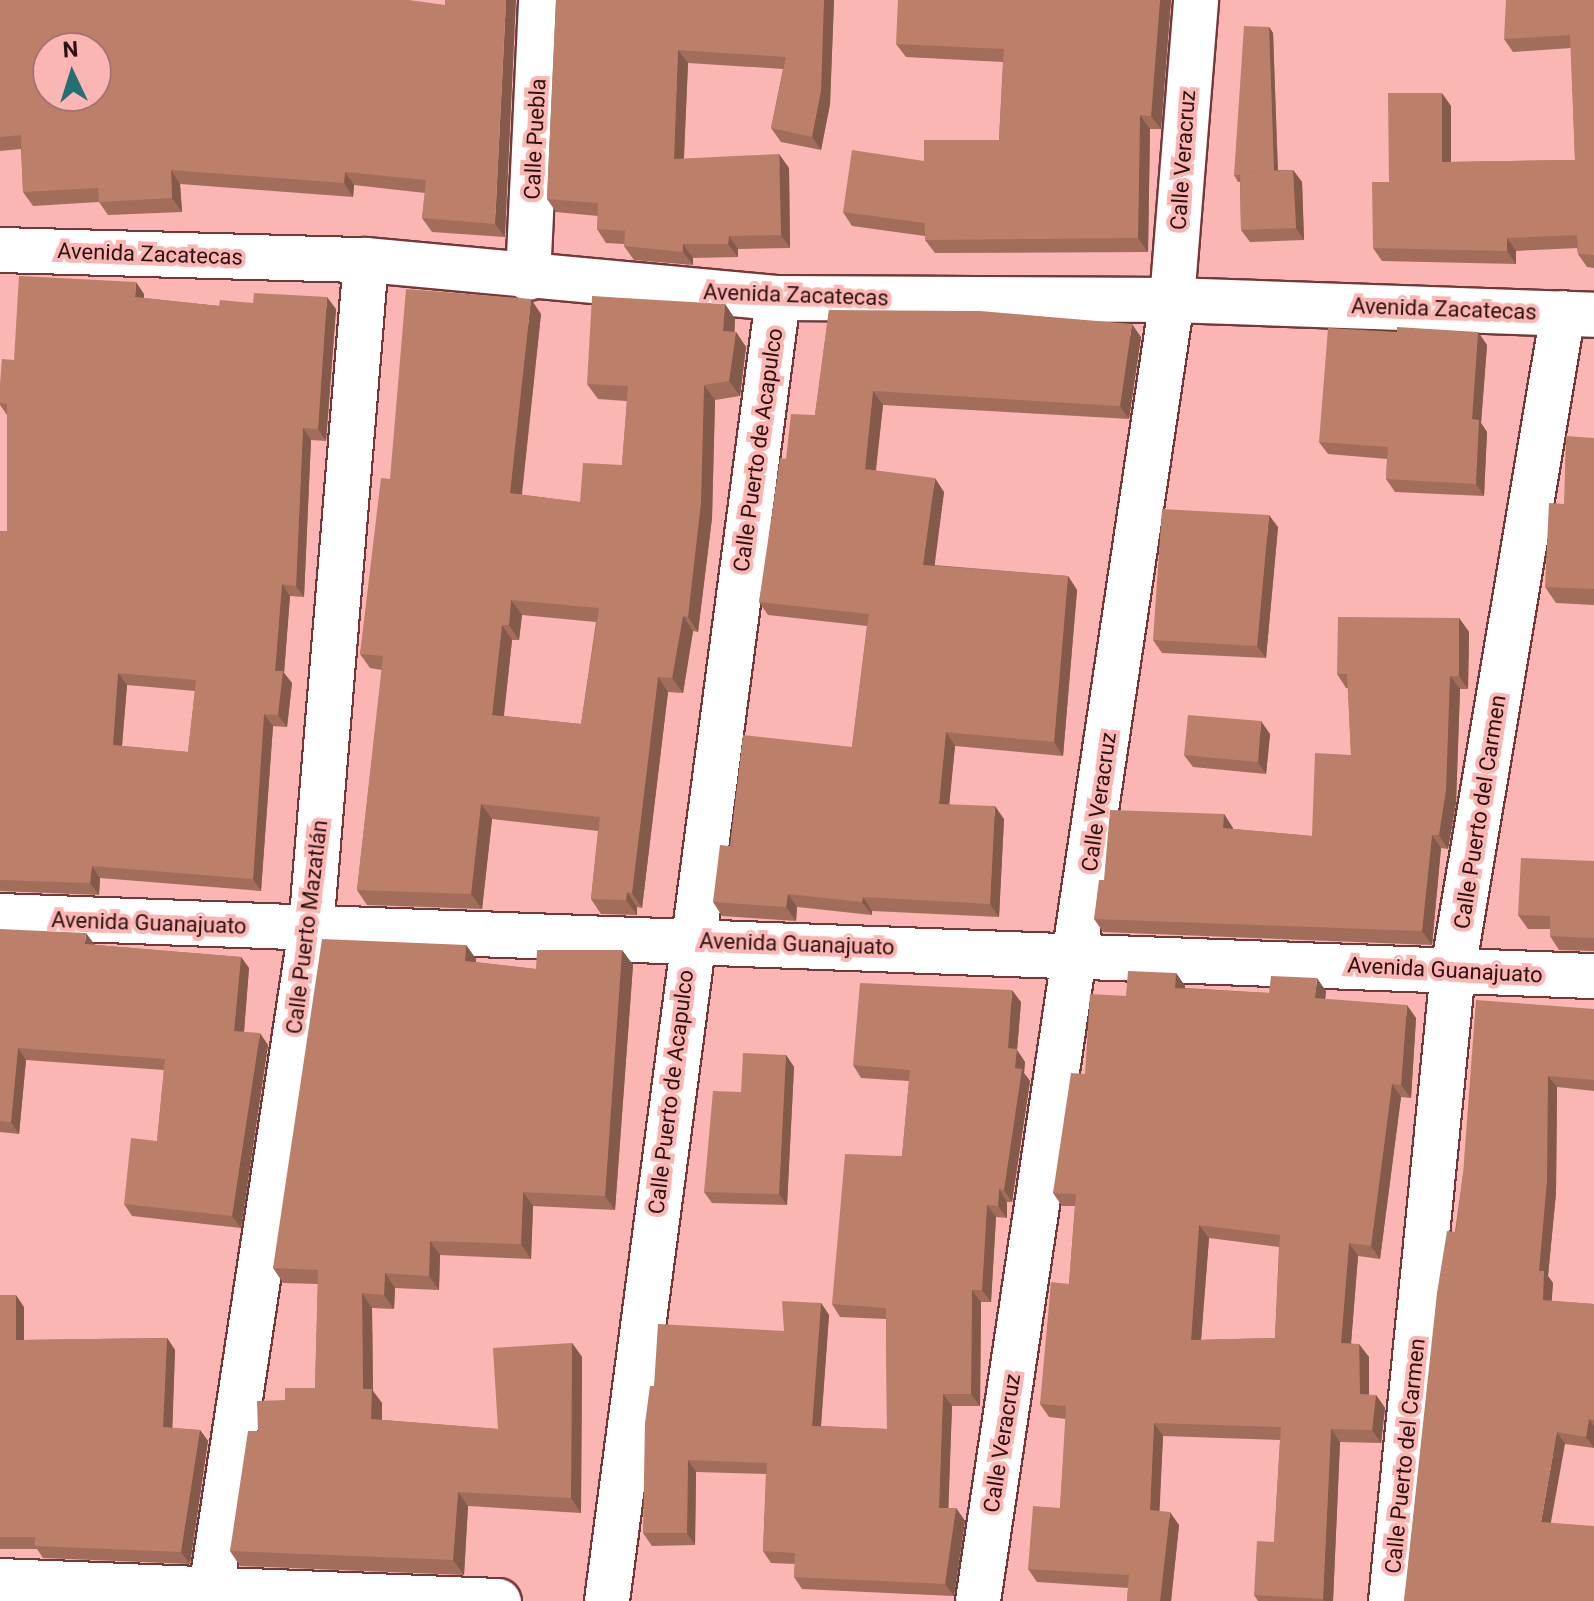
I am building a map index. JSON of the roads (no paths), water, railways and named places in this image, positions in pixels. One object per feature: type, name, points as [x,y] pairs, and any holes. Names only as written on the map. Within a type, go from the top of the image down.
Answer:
[{"type":"street","name":"Calle Puebla","points":[[528,278],[541,0]]},
{"type":"street","name":"Calle Veracruz","points":[[978,1601],[1077,954],[1172,300],[1196,0]]},
{"type":"street","name":"Avenida Zacatecas","points":[[0,250],[366,260],[528,278],[778,298],[1172,300],[1578,314]]},
{"type":"street","name":"Calle Puerto Mazatlán","points":[[211,1590],[311,929],[366,260]]},
{"type":"street","name":"Calle Puerto de Acapulco","points":[[607,1601],[690,940],[778,298]]},
{"type":"street","name":"Calle Puerto del Carmen","points":[[1391,1601],[1453,970],[1578,314]]},
{"type":"street","name":"Avenida Guanajuato","points":[[0,916],[1077,954],[1594,976]]},
{"type":"street","points":[[0,1581],[499,1601]]}]
